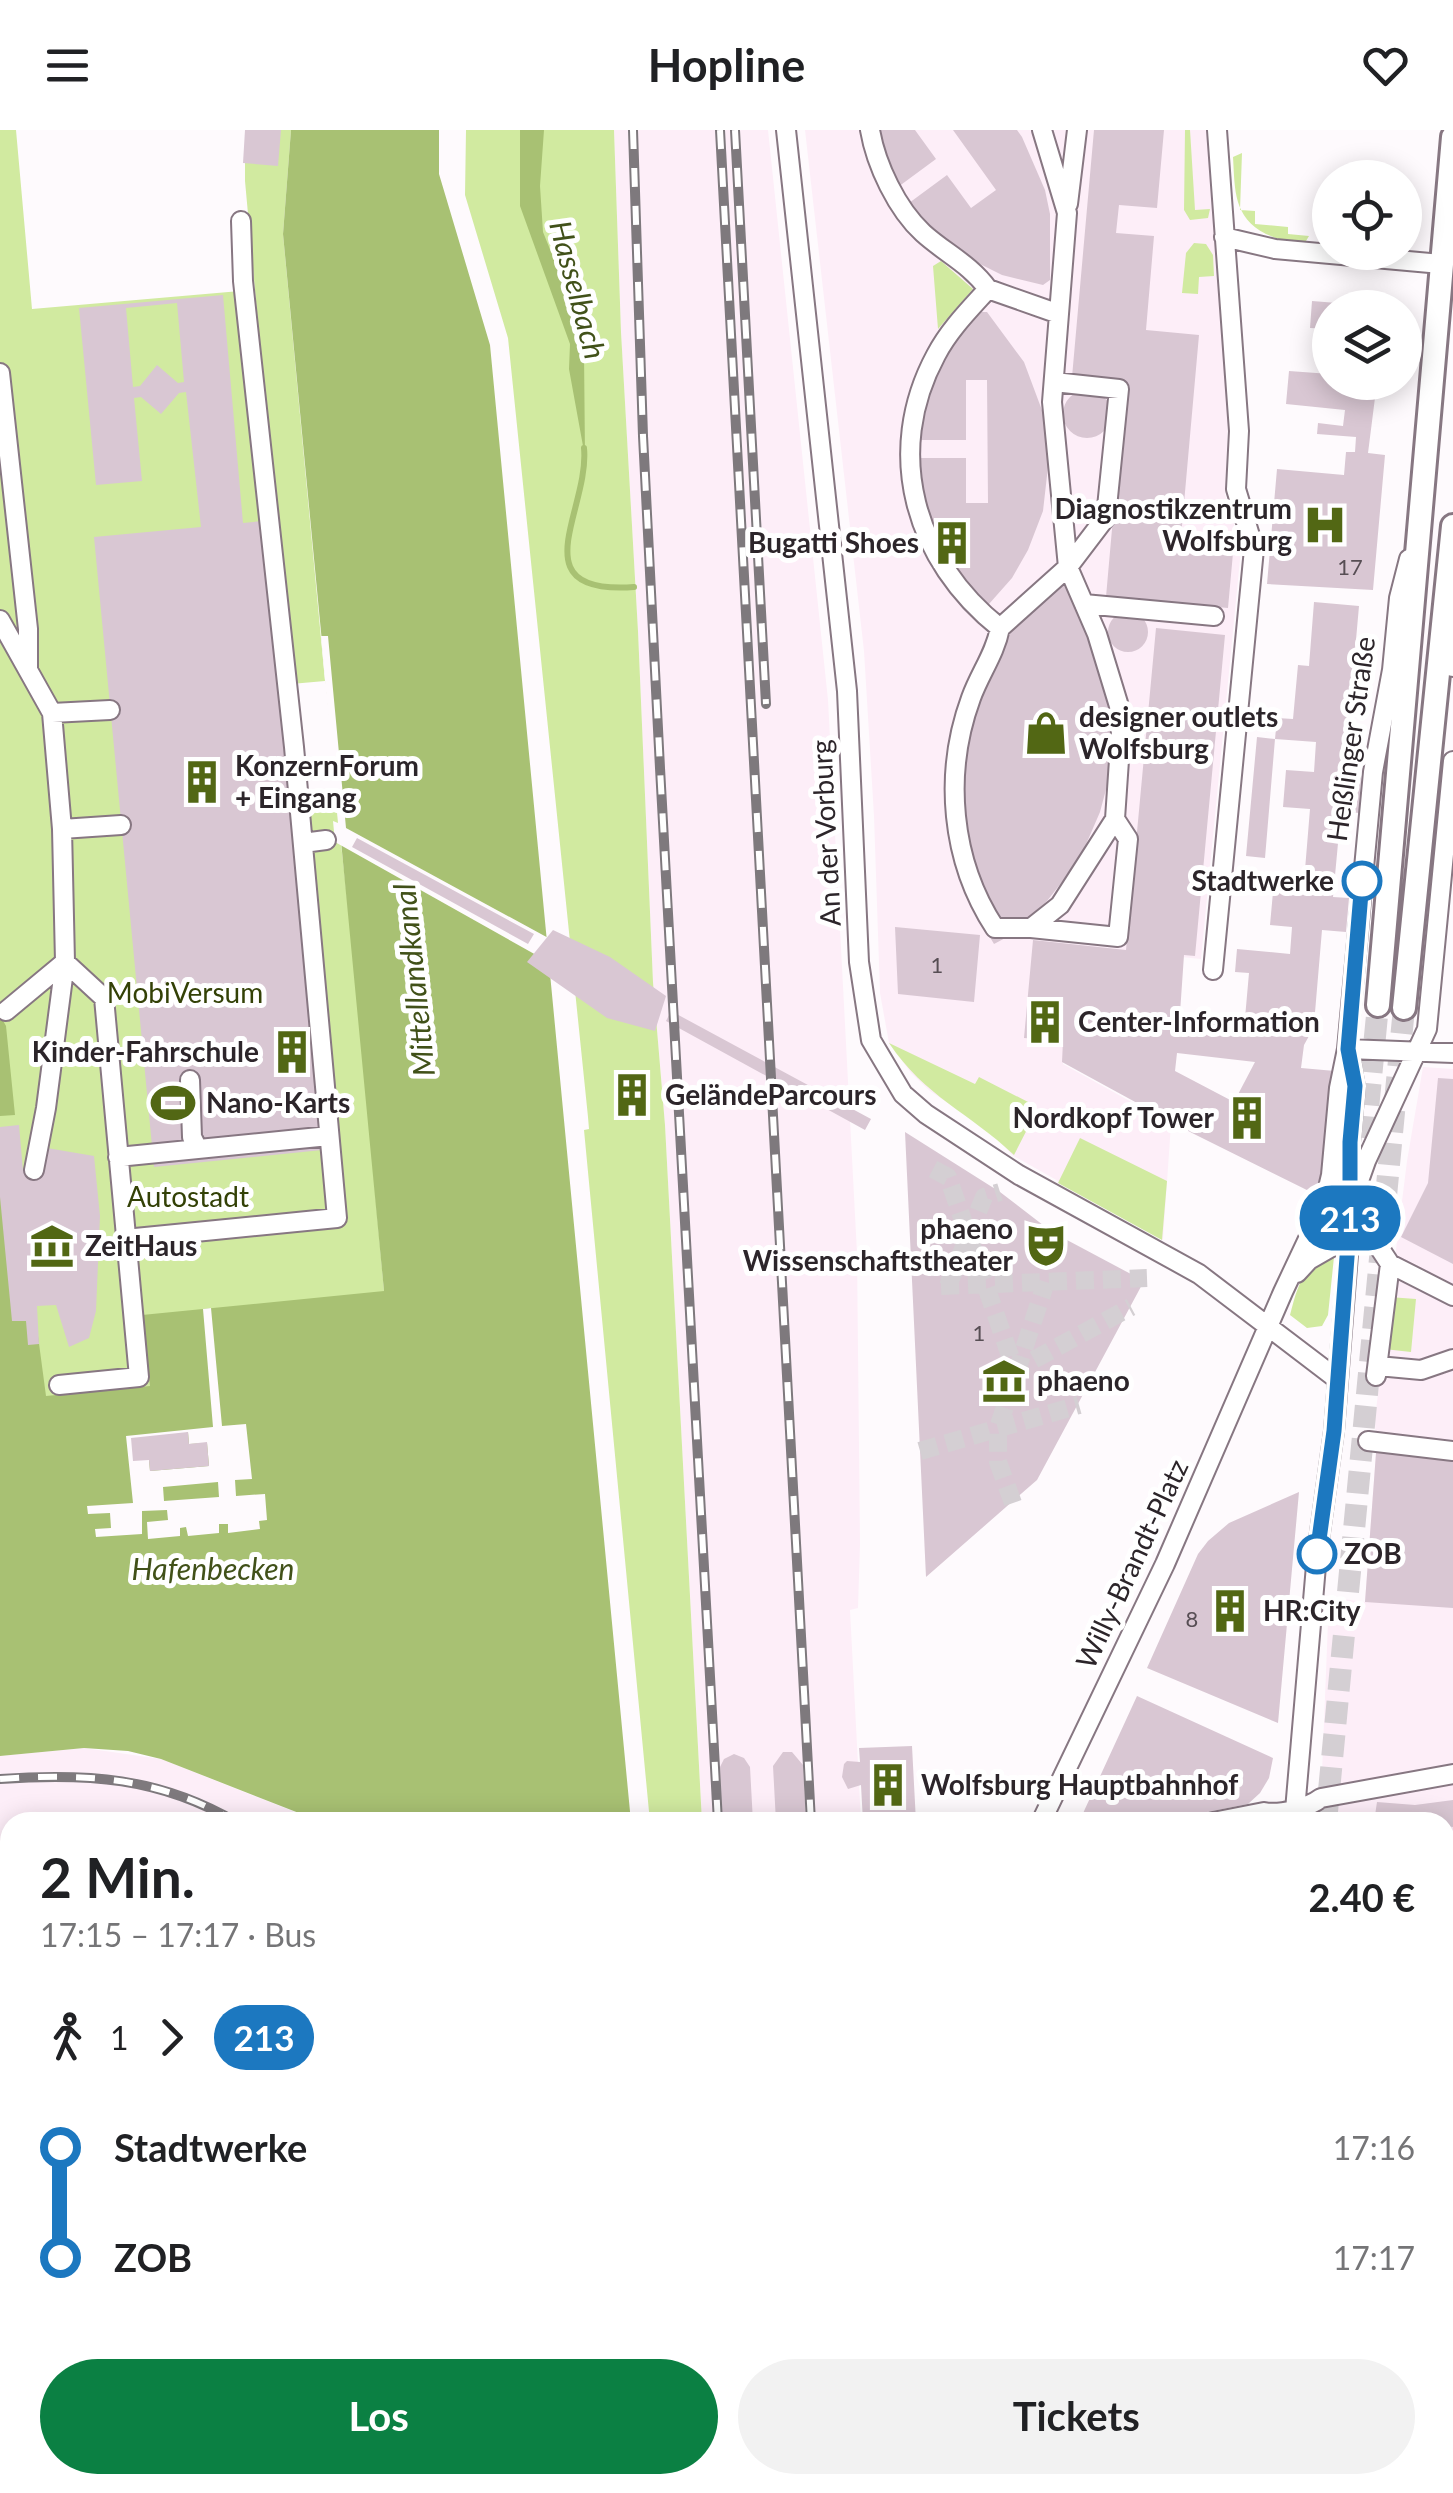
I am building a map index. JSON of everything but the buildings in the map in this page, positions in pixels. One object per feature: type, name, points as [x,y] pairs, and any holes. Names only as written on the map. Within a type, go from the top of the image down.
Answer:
[{"type":"main road","name":"Heßlinger Straße","points":[[1378,1006],[1453,136]]},
{"type":"main road","points":[[1404,1008],[1453,526]]},
{"type":"street","name":"An der Vorburg","points":[[786,130],[846,691],[859,962],[872,1040],[903,1094],[926,1114],[1019,1175],[1198,1274],[1338,1379]]},
{"type":"street","points":[[870,130],[874,150],[896,197],[921,232],[975,272],[988,289],[1059,314]]},
{"type":"street","points":[[1042,130],[1067,213]]},
{"type":"street","points":[[1031,928],[1060,904],[1115,819],[1122,716],[1098,634],[1068,567],[1052,402],[1077,130]]},
{"type":"street","points":[[1213,970],[1254,549],[1236,488],[1240,431],[1217,130]]},
{"type":"street","points":[[125,1239],[337,1218],[303,843],[295,811],[283,694],[240,221]]},
{"type":"street","points":[[1224,237],[1275,249],[1441,264]]},
{"type":"street","points":[[988,289],[929,355],[913,412],[908,490],[928,540],[959,599],[1000,628]]},
{"type":"street","points":[[0,372],[28,628],[28,671]]},
{"type":"street","points":[[1054,382],[1118,389],[1106,517],[1068,567],[1000,628],[995,650],[967,695],[950,813],[978,902],[996,928],[1118,937],[1128,839],[1115,819]]},
{"type":"street","name":"Heßlinger Straße","points":[[1268,1326],[1324,1206],[1348,1049],[1373,772],[1392,670],[1399,598],[1424,500]]},
{"type":"street","points":[[1450,561],[1453,666]]},
{"type":"street","points":[[1084,604],[1214,616]]},
{"type":"street","points":[[0,620],[52,713],[62,829],[65,962],[34,1170]]},
{"type":"street","points":[[52,713],[110,710]]},
{"type":"street","name":"Heßlinger Straße","points":[[1350,1217],[1366,1161],[1428,1029],[1453,762]]},
{"type":"street","points":[[62,829],[121,825]]},
{"type":"street","points":[[303,843],[326,840]]},
{"type":"street","points":[[6,1011],[65,962]]},
{"type":"street","points":[[59,1384],[139,1376],[104,998],[65,962]]},
{"type":"street","name":"Heßlinger Straße","points":[[1297,1812],[1317,1554],[1338,1379],[1349,1237],[1355,1086],[1348,1049]]},
{"type":"street","points":[[1348,1049],[1453,1054]]},
{"type":"street","points":[[190,1080],[192,1136],[198,1149]]},
{"type":"street","points":[[118,1157],[329,1136]]},
{"type":"street","points":[[1350,1217],[1363,1223],[1390,1264],[1453,1296]]},
{"type":"street","points":[[1268,1326],[1298,1272],[1309,1260],[1349,1237]]},
{"type":"street","points":[[1390,1264],[1377,1371],[1420,1370],[1453,1359]]},
{"type":"street","name":"Willy-Brandt-Platz","points":[[1045,1812],[1166,1564],[1268,1326]]},
{"type":"street","points":[[1368,1440],[1453,1451]]},
{"type":"street","points":[[1304,1812],[1320,1798],[1453,1774]]},
{"type":"shaded area","points":[[614,130],[768,130],[828,700],[857,1253],[860,1544],[858,1608],[850,1610],[860,1812],[701,1812],[665,1125],[653,982]]},
{"type":"shaded area","name":"designer outlets Wolfsburg","points":[[805,130],[1209,130],[1228,419],[1225,494],[1241,549],[1201,959],[1074,946],[1063,1064],[1171,1124],[1163,1240],[1012,1155],[994,1134],[930,1091],[889,1043],[880,993],[864,651]]},
{"type":"shaded area","points":[[1423,1067],[1453,1069],[1453,1812],[1323,1812],[1329,1597],[1365,1602],[1375,1418],[1407,1161]]},
{"type":"shaded area","points":[[84,1748],[161,1759],[295,1812],[0,1812],[0,1756]]},
{"type":"green space","name":"Autostadt","points":[[0,130],[16,130],[32,309],[240,291],[294,836],[302,802],[336,799],[384,1291],[0,1723]]},
{"type":"green space","points":[[245,130],[291,130],[283,234],[325,681],[291,684],[245,181]]},
{"type":"green space","points":[[466,130],[614,130],[653,982],[665,1125],[701,1812],[649,1812],[584,1130],[589,1129],[588,1117],[508,338],[465,195]]},
{"type":"green space","points":[[1185,130],[1190,130],[1195,210],[1210,209],[1208,218],[1190,220],[1184,210]]},
{"type":"green space","points":[[1242,153],[1240,207],[1233,157]]},
{"type":"green space","points":[[1241,210],[1255,211],[1255,224],[1288,227],[1288,234],[1309,236],[1301,242],[1276,238],[1255,227]]},
{"type":"green space","points":[[1194,243],[1206,244],[1213,255],[1214,276],[1199,277],[1198,294],[1182,293],[1186,253]]},
{"type":"green space","points":[[941,261],[973,289],[938,329],[933,266]]},
{"type":"green space","points":[[889,1043],[975,1084],[979,1077],[1030,1103],[1026,1112],[1034,1116],[1014,1155],[933,1091]]},
{"type":"green space","points":[[1080,1138],[1167,1181],[1162,1240],[1058,1183]]},
{"type":"green space","points":[[1334,1257],[1328,1315],[1322,1326],[1307,1328],[1290,1315],[1299,1286],[1315,1265]]},
{"type":"green space","points":[[1389,1297],[1416,1299],[1411,1352],[1384,1349]]},
{"type":"water","points":[[291,130],[439,130],[439,174],[490,345],[630,1812],[296,1812],[161,1759],[128,1751],[84,1748],[0,1756],[0,1167],[27,1311],[38,1336],[46,1396],[150,1386],[142,1315],[384,1291],[283,234]]},
{"type":"water","points":[[520,130],[544,130],[540,186],[543,232],[579,321],[584,352],[585,457],[569,369],[570,344],[520,206]]},
{"type":"water","points":[[0,1015],[6,1026],[15,1115],[0,1116]]},
{"type":"pier","points":[[321,636],[328,636],[346,828],[552,940],[554,965],[335,842],[333,821],[338,823]]},
{"type":"pier","points":[[211,1308],[222,1426],[246,1424],[252,1479],[235,1480],[236,1496],[265,1494],[267,1520],[259,1521],[260,1529],[228,1533],[228,1524],[219,1524],[219,1533],[188,1536],[186,1527],[180,1528],[180,1536],[148,1539],[147,1522],[168,1520],[167,1510],[142,1511],[142,1534],[96,1537],[95,1529],[111,1528],[110,1513],[88,1514],[87,1506],[133,1503],[126,1436],[213,1427],[203,1309]],"holes":[[[188,1432],[189,1444],[207,1443],[209,1466],[150,1471],[149,1460],[133,1460]],[[218,1482],[219,1497],[164,1501],[163,1487]]]},
{"type":"waterway","name":"Hasselbach","points":[[584,448],[568,544],[569,563],[578,577],[599,586],[634,587]]},
{"type":"tunnel","points":[[1362,1171],[1378,1005]]},
{"type":"tunnel","points":[[1327,1812],[1404,1008]]},
{"type":"tunnel","points":[[933,1169],[948,1177],[1015,1370],[1131,1307]]},
{"type":"tunnel","points":[[948,1286],[984,1197],[1000,1192]]},
{"type":"tunnel","points":[[941,1286],[1147,1278]]},
{"type":"tunnel","points":[[1013,1503],[998,1462],[998,1428],[1046,1282]]},
{"type":"tunnel","points":[[920,1451],[1079,1405]]},
{"type":"railway","points":[[633,130],[643,436],[717,1812]]},
{"type":"railway","points":[[720,130],[810,1812]]},
{"type":"railway","points":[[735,130],[766,704]]},
{"type":"railway","points":[[0,1779],[63,1777],[122,1781],[179,1795],[217,1812]]},
{"type":"bus line","name":"213","points":[[1317,1554],[1334,1431],[1350,1217],[1355,1086],[1348,1049],[1362,881]]},
{"type":"place","name":"Diagnostikzentrum Wolfsburg","points":[[1325,525]]},
{"type":"place","name":"Bugatti Shoes","points":[[952,543]]},
{"type":"place","name":"designer outlets Wolfsburg","points":[[1046,733]]},
{"type":"place","name":"KonzernForum + Eingang","points":[[202,782]]},
{"type":"place","name":"Stadtwerke","points":[[1362,881]]},
{"type":"place","name":"Center-Information","points":[[1045,1022]]},
{"type":"place","name":"Kinder-Fahrschule","points":[[292,1052]]},
{"type":"place","name":"GeländeParcours","points":[[632,1095]]},
{"type":"place","name":"Nano-Karts","points":[[173,1103]]},
{"type":"place","name":"Nordkopf Tower","points":[[1247,1118]]},
{"type":"place","name":"phaeno Wissenschaftstheater","points":[[1046,1245]]},
{"type":"place","name":"ZeitHaus","points":[[52,1246]]},
{"type":"place","name":"phaeno","points":[[1004,1381]]},
{"type":"place","name":"ZOB","points":[[1317,1554]]},
{"type":"place","name":"HR:City","points":[[1230,1611]]},
{"type":"place","name":"Wolfsburg Hauptbahnhof","points":[[888,1785]]},
{"type":"water label","name":"Mittellandkanal","points":[[415,980]]},
{"type":"water label","name":"Hafenbecken","points":[[213,1570]]},
{"type":"park label","name":"MobiVersum","points":[[185,993]]}]
